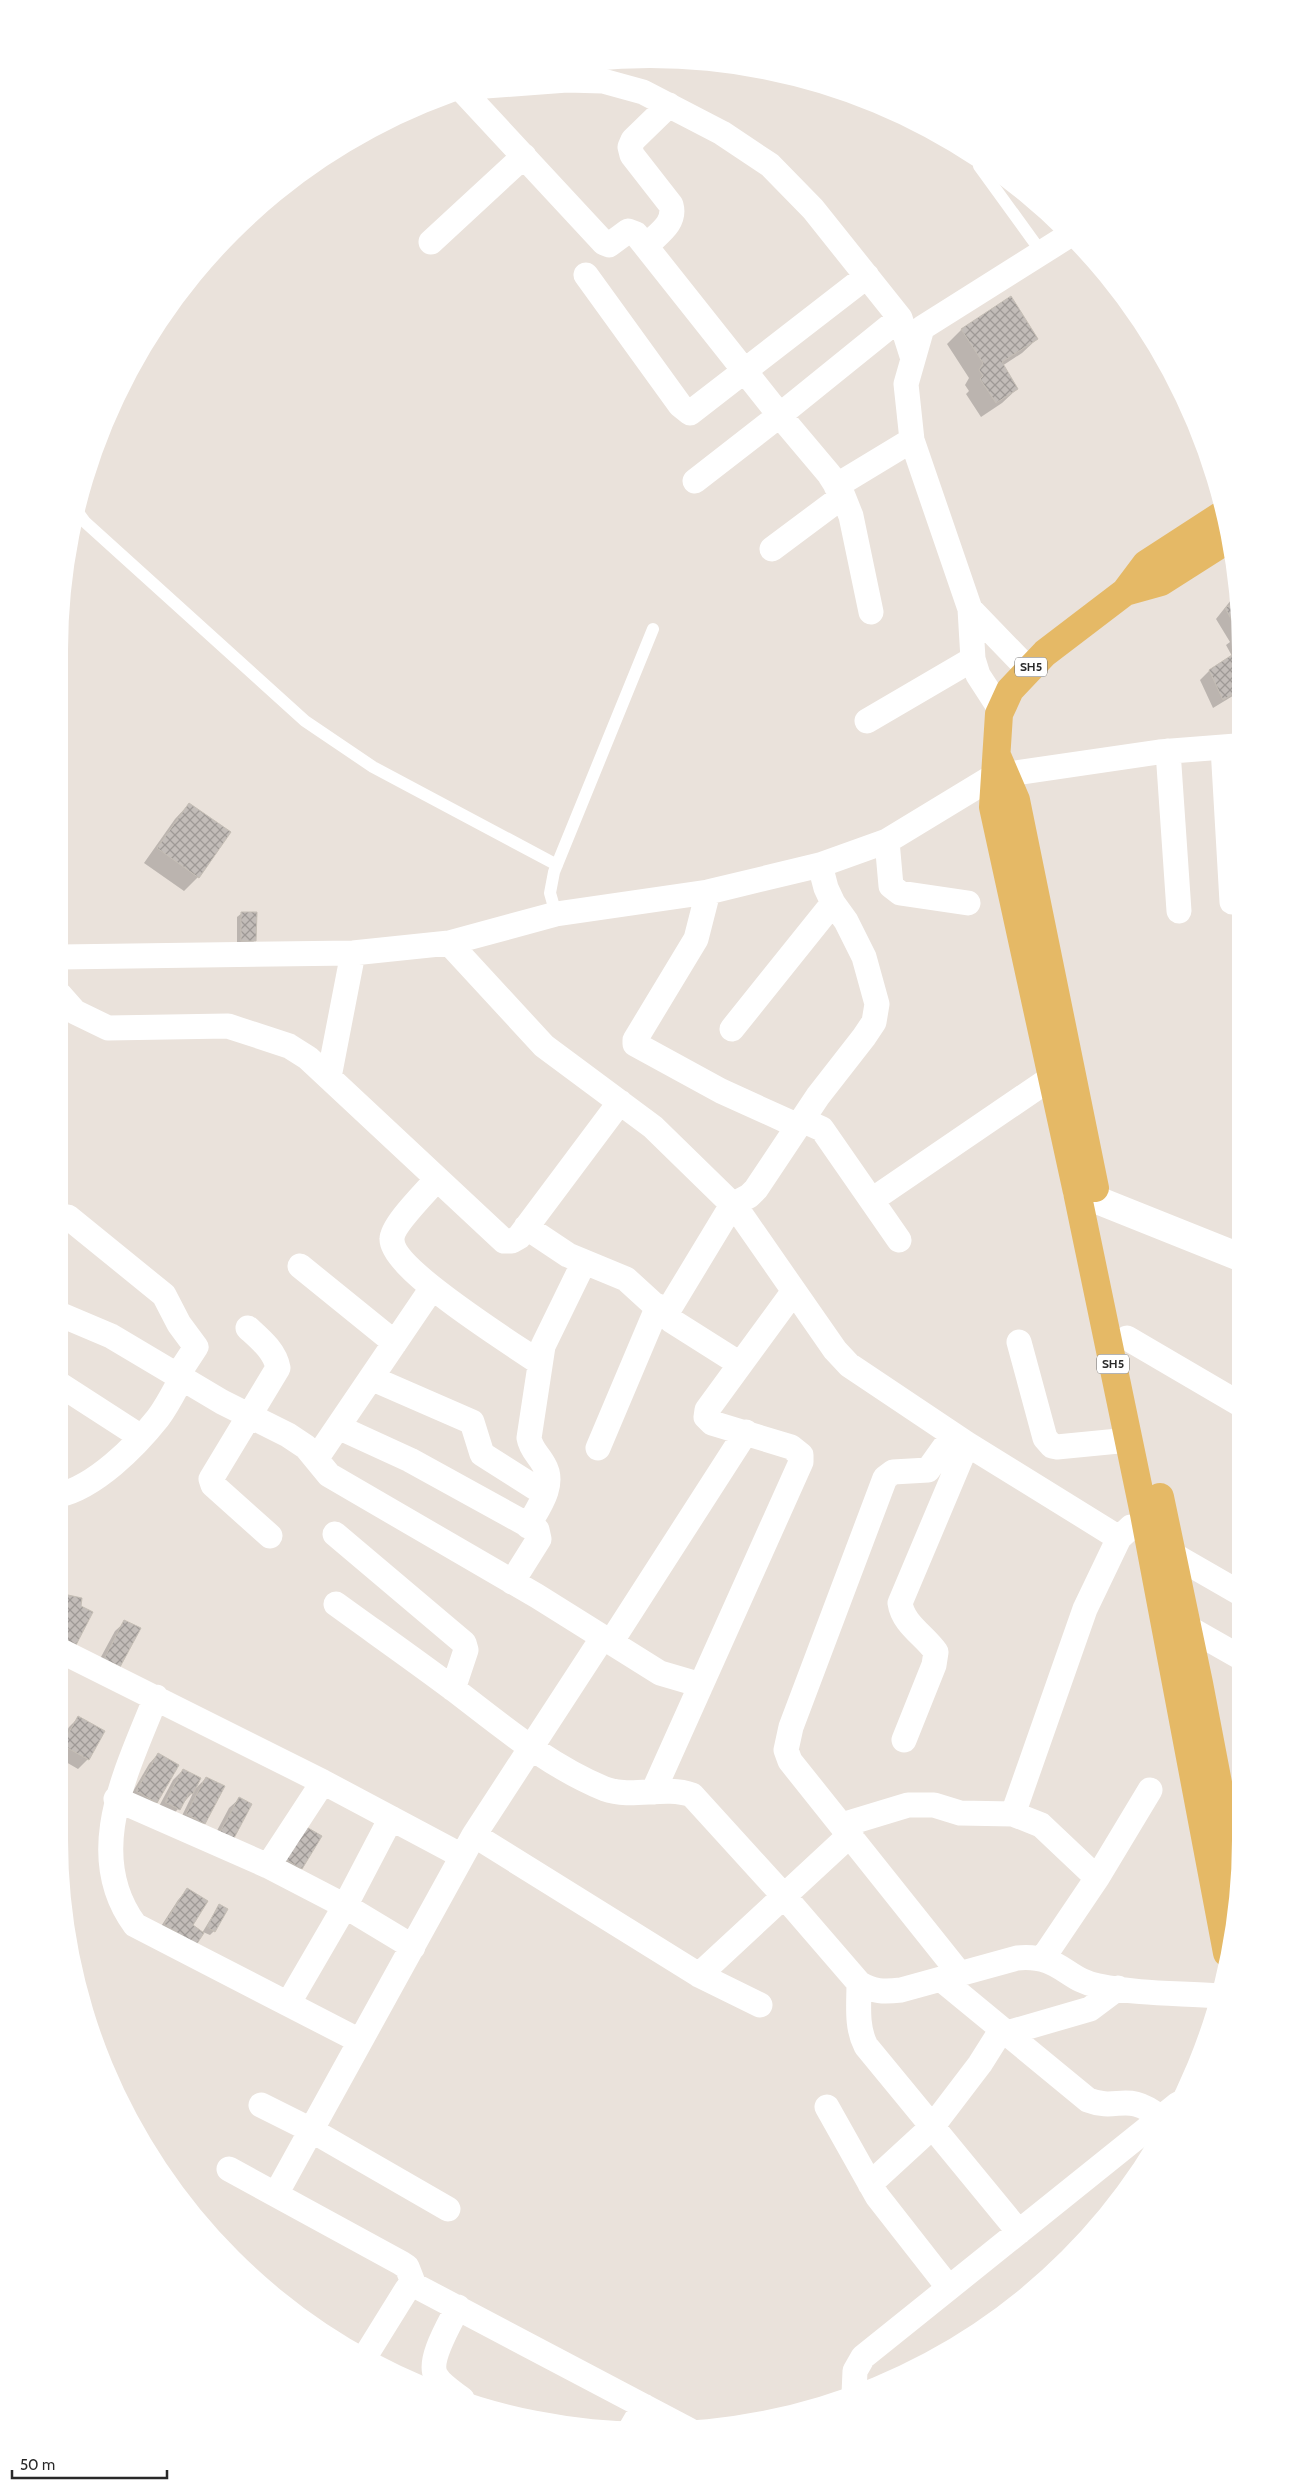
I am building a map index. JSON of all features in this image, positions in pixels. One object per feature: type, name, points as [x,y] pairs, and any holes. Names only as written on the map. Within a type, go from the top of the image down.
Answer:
[{"type":"main road","name":"SH5","points":[[1216,518],[1146,564],[1125,592],[1045,653],[1010,690],[1000,709],[998,768],[993,806],[1051,1078],[1088,1196],[1127,1338],[1187,1627],[1231,1854]]},
{"type":"main road","name":"SH5","points":[[1125,592],[1160,582],[1221,544]]},
{"type":"main road","name":"SH5","points":[[998,768],[1016,800],[1088,1196],[1128,1440],[1144,1514],[1224,1935]]},
{"type":"street","points":[[567,73],[643,92],[722,133],[770,166],[813,209],[900,318],[913,358]]},
{"type":"street","points":[[468,96],[604,243],[609,245],[624,233],[631,231],[647,245],[840,491],[851,516],[871,612]]},
{"type":"street","points":[[647,245],[672,220],[674,214],[671,205],[632,155],[630,147],[633,140],[668,105]]},
{"type":"street","points":[[431,242],[524,156]]},
{"type":"street","points":[[1000,709],[981,681],[973,659],[970,609],[912,440],[906,384],[922,328],[1062,240]]},
{"type":"street","points":[[586,275],[686,412],[695,411],[867,276]]},
{"type":"street","points":[[695,481],[780,416],[900,318]]},
{"type":"street","points":[[772,549],[840,491],[912,440]]},
{"type":"street","points":[[970,609],[1028,669]]},
{"type":"street","points":[[867,721],[973,659]]},
{"type":"street","points":[[68,957],[353,953],[449,943],[556,914],[708,892],[820,865],[886,841],[998,768],[1168,751],[1229,747],[1232,902]]},
{"type":"street","points":[[1168,751],[1178,911]]},
{"type":"street","points":[[886,841],[891,886],[894,890],[900,893],[968,903]]},
{"type":"street","points":[[598,1448],[662,1310],[737,1210],[756,1189],[800,1123],[874,1022],[877,1004],[864,957],[846,921],[833,903],[826,888],[820,865]]},
{"type":"street","points":[[708,892],[696,939],[635,1040],[635,1044],[722,1091],[800,1123],[822,1129],[899,1240]]},
{"type":"street","points":[[732,1028],[833,903]]},
{"type":"street","points":[[449,943],[544,1046],[653,1127],[737,1210],[835,1350],[849,1365],[960,1440],[1119,1538]]},
{"type":"street","points":[[329,1077],[353,953]]},
{"type":"street","points":[[68,1005],[75,1012],[108,1028],[228,1026],[289,1046],[308,1058],[329,1077],[504,1241],[512,1242],[519,1237],[620,1102]]},
{"type":"street","points":[[872,1200],[1051,1078]]},
{"type":"street","points":[[437,1178],[394,1230],[391,1237],[396,1252],[432,1288],[540,1363]]},
{"type":"street","points":[[1088,1196],[1232,1254]]},
{"type":"street","points":[[68,1217],[164,1295],[179,1324],[196,1347],[159,1417],[141,1437],[96,1478],[68,1491]]},
{"type":"street","points":[[526,1227],[568,1255],[626,1279],[672,1321],[740,1364]]},
{"type":"street","points":[[528,1526],[545,1494],[549,1478],[545,1466],[531,1447],[529,1438],[543,1346],[584,1262]]},
{"type":"street","points":[[300,1266],[395,1343]]},
{"type":"street","points":[[316,1459],[432,1288]]},
{"type":"street","points":[[653,1792],[800,1462],[800,1455],[791,1447],[712,1423],[706,1417],[707,1410],[794,1291]]},
{"type":"street","points":[[68,1318],[110,1336],[247,1415],[288,1435],[306,1447],[329,1475],[512,1582],[660,1673],[701,1685]]},
{"type":"street","points":[[248,1328],[266,1344],[277,1362],[278,1368],[247,1415],[211,1479],[213,1485],[270,1536]]},
{"type":"street","points":[[1127,1338],[1232,1399]]},
{"type":"street","points":[[1019,1342],[1045,1438],[1052,1446],[1128,1440]]},
{"type":"street","points":[[371,1378],[472,1422],[482,1454],[545,1494]]},
{"type":"street","points":[[68,1390],[141,1437]]},
{"type":"street","points":[[338,1427],[410,1460],[537,1530],[539,1538],[512,1582]]},
{"type":"street","points":[[276,2194],[414,1946],[468,1845],[520,1740],[607,1639],[746,1432]]},
{"type":"street","points":[[904,1740],[934,1665],[936,1652],[901,1614],[900,1603],[960,1440]]},
{"type":"street","points":[[960,1440],[928,1470],[893,1472],[885,1478],[787,1739],[786,1750],[790,1761],[846,1830],[951,1976],[1004,2031],[1088,2100],[1104,2104],[1130,2101],[1165,2110]]},
{"type":"street","points":[[1013,1814],[1085,1609],[1119,1538],[1144,1514]]},
{"type":"street","points":[[335,1534],[464,1643],[466,1650],[453,1689]]},
{"type":"street","points":[[1172,1554],[1232,1589]]},
{"type":"street","points":[[336,1604],[520,1740],[612,1791],[677,1792],[692,1795],[783,1895],[858,1983],[870,1990],[885,1992],[901,1990],[1017,1958],[1043,1958],[1097,1986],[1211,1995]]},
{"type":"street","points":[[1187,1627],[1232,1653]]},
{"type":"street","points":[[68,1654],[156,1697],[391,1818],[468,1845],[699,1975],[760,2005]]},
{"type":"street","points":[[156,1697],[116,1799],[110,1849],[117,1889],[126,1913],[135,1925],[360,2041]]},
{"type":"street","points":[[268,1866],[323,1782]]},
{"type":"street","points":[[1043,1958],[1097,1878],[1150,1790]]},
{"type":"street","points":[[116,1799],[268,1866],[345,1906],[414,1946]]},
{"type":"street","points":[[699,1975],[783,1895],[846,1830],[908,1806],[934,1805],[960,1813],[1013,1814],[1041,1826],[1097,1878]]},
{"type":"street","points":[[288,2004],[345,1906],[391,1818]]},
{"type":"street","points":[[858,1983],[859,2025],[866,2046],[1019,2232]]},
{"type":"street","points":[[870,2184],[932,2128],[1004,2031],[1090,2009],[1118,1988]]},
{"type":"street","points":[[261,2105],[311,2130],[448,2209]]},
{"type":"street","points":[[827,2107],[877,2196],[949,2288]]},
{"type":"street","points":[[854,2385],[857,2363],[1161,2117]]},
{"type":"street","points":[[230,2169],[401,2263],[409,2272],[414,2285],[673,2421]]},
{"type":"street","points":[[369,2351],[407,2288],[414,2285]]},
{"type":"street","points":[[445,2385],[435,2376],[433,2366],[435,2357],[458,2307]]},
{"type":"street","points":[[635,2422],[644,2406]]},
{"type":"lane","points":[[987,176],[1042,253]]},
{"type":"lane","points":[[83,519],[305,721],[373,768],[557,865]]},
{"type":"lane","points":[[556,914],[550,893],[557,865],[653,629]]},
{"type":"building","points":[[1011,296],[1038,339],[1002,362],[1018,389],[996,403],[980,379],[983,376],[979,370],[983,363],[961,329]]},
{"type":"building","points":[[1230,605],[1230,618],[1225,608]]},
{"type":"building","points":[[1232,655],[1232,694],[1223,700],[1209,670]]},
{"type":"building","points":[[189,803],[231,832],[199,878],[157,848]]},
{"type":"building","points":[[241,912],[257,912],[256,941],[241,941]]},
{"type":"building","points":[[68,1595],[82,1598],[81,1606],[93,1612],[76,1645],[68,1641]]},
{"type":"building","points":[[124,1620],[141,1628],[120,1667],[104,1659]]},
{"type":"building","points":[[78,1716],[105,1731],[89,1760],[68,1748],[68,1734]]},
{"type":"building","points":[[158,1753],[179,1765],[157,1803],[136,1791]]},
{"type":"building","points":[[183,1769],[201,1778],[193,1794],[189,1793],[180,1810],[165,1802]]},
{"type":"building","points":[[206,1777],[225,1786],[205,1824],[186,1814]]},
{"type":"building","points":[[239,1797],[252,1804],[233,1840],[220,1832]]},
{"type":"building","points":[[303,1825],[322,1836],[302,1869],[283,1858]]},
{"type":"building","points":[[187,1888],[208,1901],[193,1925],[204,1933],[196,1945],[164,1924]]},
{"type":"building","points":[[219,1904],[228,1909],[215,1932],[207,1927]]}]
